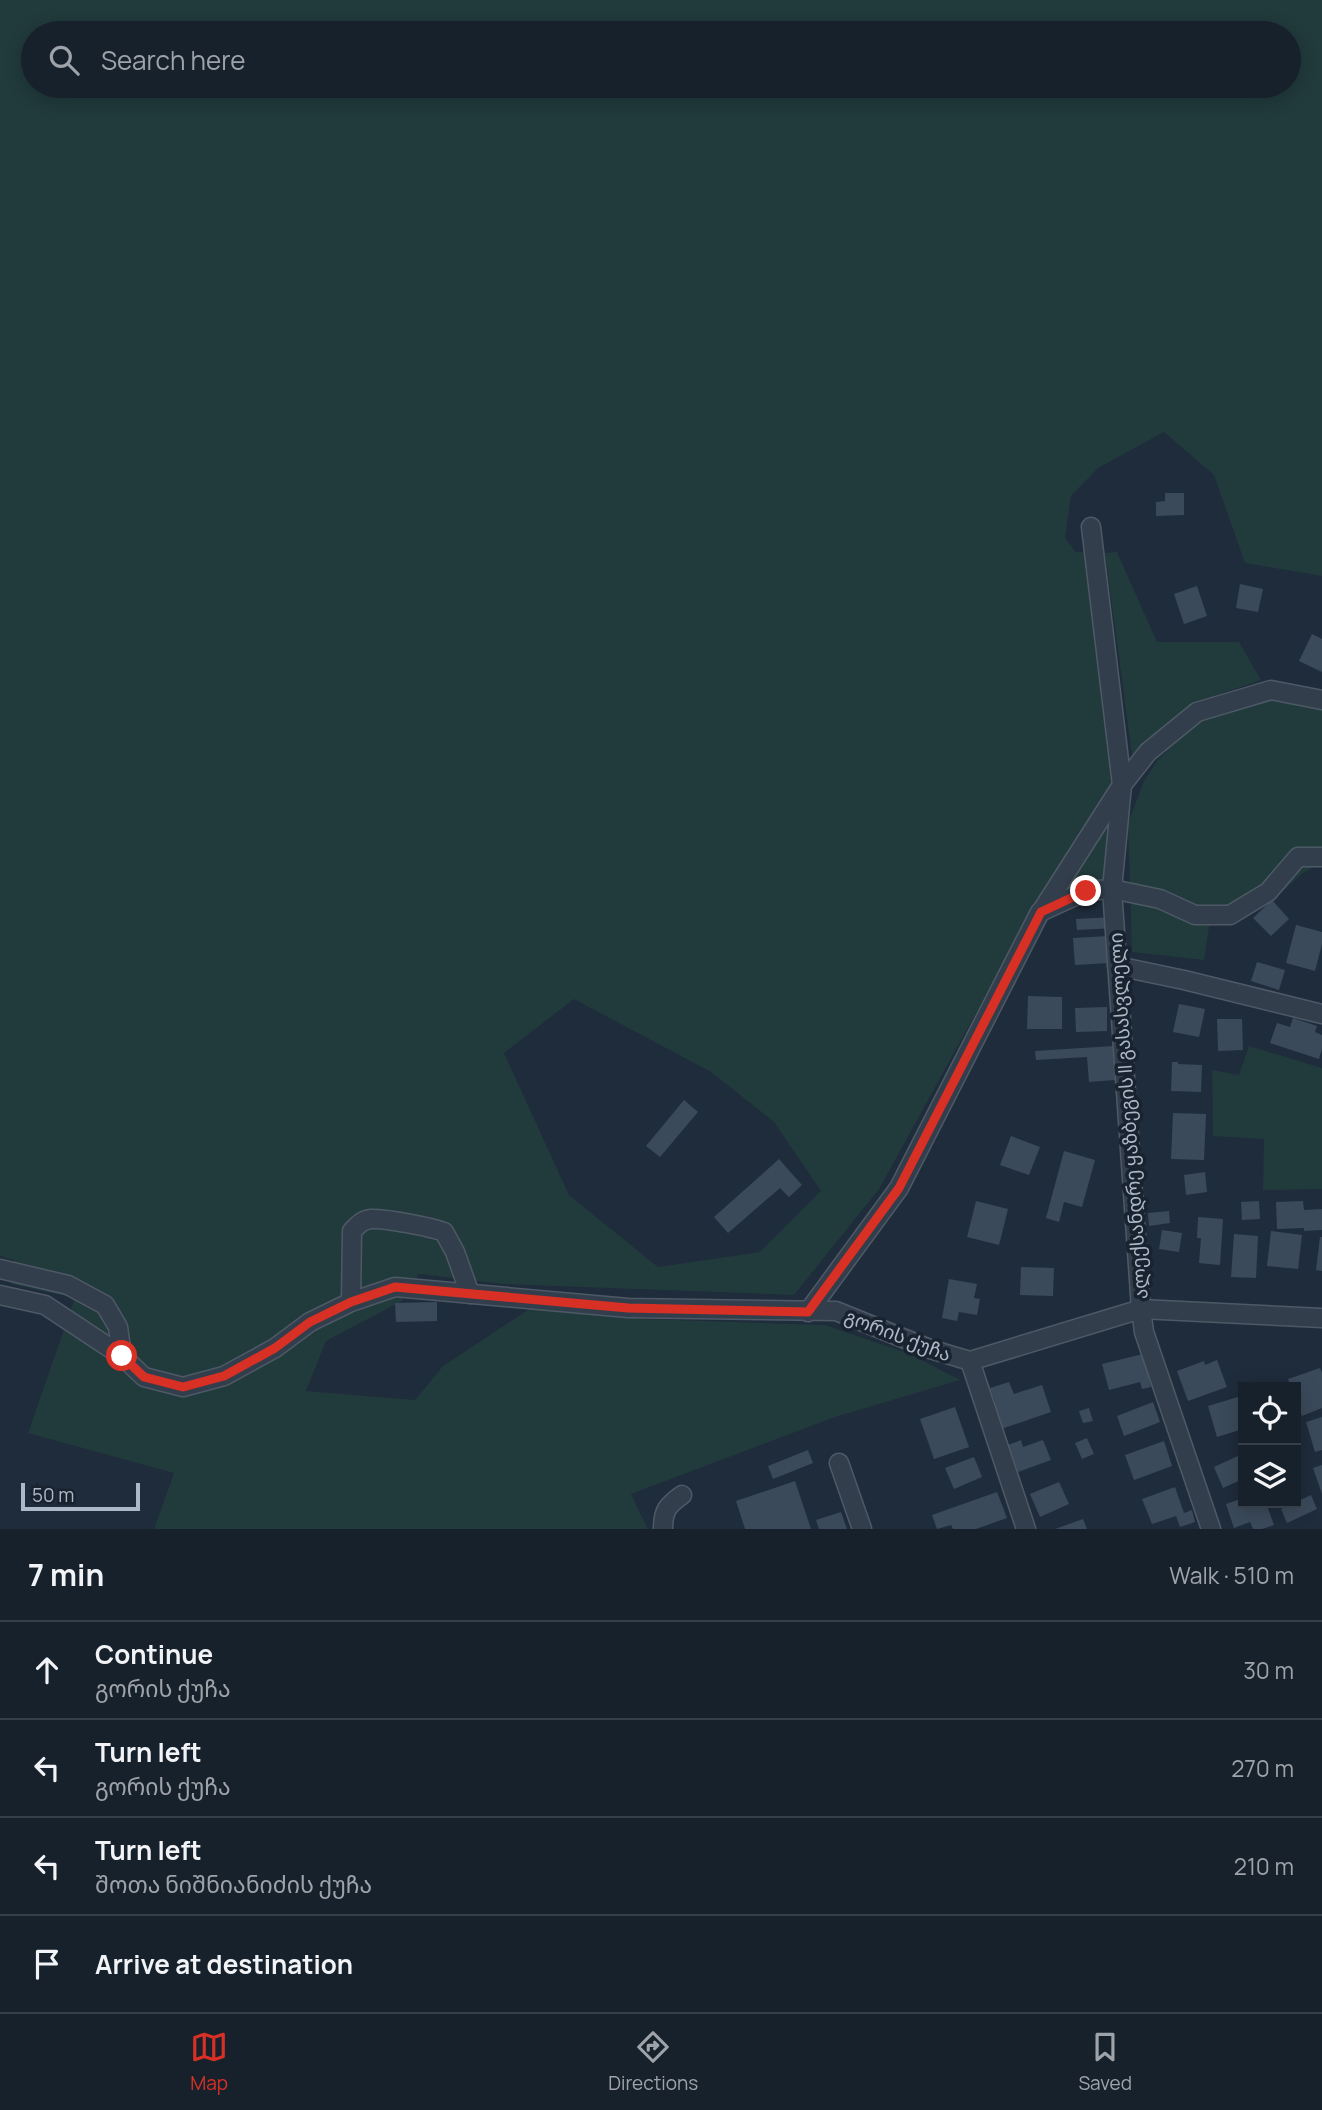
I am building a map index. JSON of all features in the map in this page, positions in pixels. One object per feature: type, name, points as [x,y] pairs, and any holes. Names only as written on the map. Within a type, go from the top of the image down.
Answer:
[{"type":"street","name":"ალექსანდრე ყაზბეგის II გასასვლელი","points":[[1091,527],[1122,785],[1112,888],[1141,1309],[1144,1332],[1211,1529]]},
{"type":"street","points":[[808,1312],[899,1188],[1041,912],[1122,785],[1148,752],[1197,712],[1271,690],[1322,700]]},
{"type":"street","points":[[1041,912],[1086,891],[1112,888],[1160,899],[1195,915],[1230,915],[1268,892],[1298,857],[1322,857]]},
{"type":"street","points":[[1117,966],[1322,1014]]},
{"type":"street","points":[[351,1302],[352,1231],[359,1223],[372,1219],[444,1232],[455,1252],[470,1294]]},
{"type":"street","points":[[0,1269],[68,1285],[105,1305],[118,1327],[122,1356]]},
{"type":"street","name":"გორის ქუჩა","points":[[1,1300],[45,1305],[122,1356],[144,1377],[183,1387],[224,1376],[275,1348],[310,1322],[351,1302],[395,1287],[628,1308],[836,1311],[930,1349],[970,1361],[1141,1309],[1322,1318]]},
{"type":"street","points":[[970,1361],[1026,1529]]},
{"type":"street","points":[[839,1462],[862,1529]]},
{"type":"street","points":[[663,1529],[663,1516],[670,1503],[682,1494]]},
{"type":"green space","points":[[0,0],[1322,0],[1322,576],[1245,563],[1214,475],[1164,432],[1098,468],[1071,496],[1065,538],[1076,552],[1088,552],[1113,772],[1107,879],[1074,889],[1029,917],[879,1189],[794,1295],[504,1284],[419,1274],[402,1301],[326,1341],[306,1391],[415,1400],[443,1366],[534,1306],[644,1319],[825,1325],[910,1354],[960,1380],[835,1417],[631,1494],[648,1529],[154,1529],[174,1473],[28,1433],[75,1298],[11,1284],[14,1260],[0,1256]],"holes":[[[574,999],[711,1072],[774,1122],[821,1191],[760,1252],[658,1267],[569,1195],[504,1053]]]},
{"type":"green space","points":[[1117,552],[1157,642],[1239,642],[1261,680],[1191,704],[1132,755],[1105,553]]},
{"type":"green space","points":[[1271,699],[1322,708],[1322,862],[1303,873],[1271,902],[1209,927],[1204,960],[1132,952],[1128,823],[1144,781],[1157,761],[1202,716]]},
{"type":"green space","points":[[1249,1046],[1322,1068],[1322,1189],[1263,1190],[1264,1139],[1213,1136],[1212,1070],[1239,1075]]},
{"type":"building","points":[[1165,493],[1184,493],[1184,515],[1156,516],[1156,502],[1165,501]]},
{"type":"building","points":[[1240,584],[1263,589],[1258,612],[1236,608]]},
{"type":"building","points":[[1197,586],[1207,616],[1184,624],[1174,594]]},
{"type":"building","points":[[1312,634],[1322,639],[1322,672],[1299,661]]},
{"type":"building","points":[[1272,900],[1289,919],[1271,936],[1253,918]]},
{"type":"building","points":[[1114,917],[1114,928],[1077,930],[1076,919]]},
{"type":"building","points":[[1296,925],[1322,932],[1322,944],[1315,971],[1286,963]]},
{"type":"building","points":[[1108,936],[1109,963],[1075,965],[1073,938]]},
{"type":"building","points":[[1257,962],[1285,970],[1279,990],[1251,981]]},
{"type":"building","points":[[1028,996],[1062,997],[1062,1029],[1027,1029]]},
{"type":"building","points":[[1179,1004],[1205,1009],[1199,1037],[1173,1032]]},
{"type":"building","points":[[1107,1007],[1107,1031],[1076,1032],[1075,1008]]},
{"type":"building","points":[[1293,1018],[1317,1026],[1315,1032],[1322,1035],[1319,1059],[1270,1043],[1277,1023],[1290,1027]]},
{"type":"building","points":[[1217,1019],[1242,1019],[1243,1050],[1218,1051]]},
{"type":"building","points":[[1113,1046],[1115,1080],[1089,1082],[1087,1057],[1036,1060],[1035,1051]]},
{"type":"building","points":[[1172,1062],[1202,1065],[1201,1092],[1171,1091]]},
{"type":"building","points":[[684,1100],[698,1112],[660,1157],[646,1146]]},
{"type":"building","points":[[1173,1113],[1206,1114],[1204,1160],[1171,1159]]},
{"type":"building","points":[[1011,1136],[1040,1147],[1029,1175],[1000,1165]]},
{"type":"building","points":[[1064,1151],[1095,1160],[1082,1207],[1064,1202],[1059,1222],[1046,1218]]},
{"type":"building","points":[[779,1159],[802,1185],[789,1197],[780,1188],[728,1233],[714,1217]]},
{"type":"building","points":[[1205,1172],[1207,1192],[1186,1195],[1184,1175]]},
{"type":"building","points":[[976,1201],[1008,1209],[999,1245],[967,1237]]},
{"type":"building","points":[[1259,1201],[1260,1219],[1242,1220],[1241,1202]]},
{"type":"building","points":[[1303,1201],[1304,1210],[1322,1209],[1322,1230],[1277,1229],[1276,1202]]},
{"type":"building","points":[[1169,1211],[1170,1223],[1149,1226],[1148,1213]]},
{"type":"building","points":[[1198,1217],[1223,1219],[1220,1265],[1199,1263],[1201,1238],[1197,1238]]},
{"type":"building","points":[[1162,1230],[1182,1233],[1179,1252],[1159,1249]]},
{"type":"building","points":[[1271,1231],[1302,1235],[1298,1269],[1267,1266]]},
{"type":"building","points":[[1234,1234],[1258,1236],[1256,1278],[1231,1277]]},
{"type":"building","points":[[1322,1237],[1322,1271],[1316,1270]]},
{"type":"building","points":[[1021,1267],[1054,1268],[1053,1296],[1020,1295]]},
{"type":"building","points":[[949,1279],[977,1284],[974,1298],[980,1299],[977,1315],[959,1312],[957,1321],[942,1318]]},
{"type":"building","points":[[437,1302],[437,1321],[396,1322],[395,1303]]},
{"type":"building","points":[[1143,1354],[1151,1387],[1142,1389],[1140,1382],[1109,1390],[1102,1364]]},
{"type":"building","points":[[1217,1360],[1227,1387],[1188,1401],[1177,1371],[1204,1361],[1205,1365]]},
{"type":"building","points":[[1320,1368],[1322,1408],[1302,1416],[1301,1382],[1289,1382],[1288,1379]]},
{"type":"building","points":[[1009,1382],[1014,1394],[1042,1385],[1051,1412],[1001,1429],[990,1388]]},
{"type":"building","points":[[1238,1397],[1238,1431],[1217,1437],[1208,1406]]},
{"type":"building","points":[[1153,1402],[1160,1422],[1124,1436],[1117,1416]]},
{"type":"building","points":[[955,1407],[969,1447],[934,1459],[920,1419]]},
{"type":"building","points":[[1089,1408],[1093,1421],[1083,1423],[1079,1411]]},
{"type":"building","points":[[1322,1417],[1322,1450],[1315,1452],[1306,1422]]},
{"type":"building","points":[[1087,1438],[1094,1454],[1082,1459],[1075,1443]]},
{"type":"building","points":[[1021,1440],[1023,1447],[1043,1440],[1051,1460],[1018,1472],[1008,1445]]},
{"type":"building","points":[[1164,1441],[1172,1466],[1134,1480],[1125,1455]]},
{"type":"building","points":[[808,1450],[813,1463],[773,1479],[768,1466]]},
{"type":"building","points":[[1238,1456],[1238,1481],[1223,1488],[1214,1467]]},
{"type":"building","points":[[974,1457],[982,1477],[954,1489],[945,1468]]},
{"type":"building","points":[[1322,1465],[1322,1494],[1313,1468]]},
{"type":"building","points":[[795,1481],[811,1529],[745,1529],[736,1501]]},
{"type":"building","points":[[1059,1482],[1069,1504],[1040,1517],[1030,1494]]},
{"type":"building","points":[[1175,1487],[1184,1513],[1192,1510],[1195,1522],[1180,1527],[1176,1516],[1152,1524],[1142,1499]]},
{"type":"building","points":[[997,1492],[1007,1518],[976,1529],[953,1529],[951,1525],[937,1529],[932,1515]]},
{"type":"building","points":[[1311,1495],[1317,1509],[1287,1523],[1281,1509],[1301,1508],[1301,1500]]},
{"type":"building","points":[[1238,1500],[1238,1508],[1268,1508],[1274,1525],[1253,1529],[1250,1522],[1234,1528],[1226,1504]]},
{"type":"building","points":[[841,1512],[847,1529],[819,1529],[816,1520]]},
{"type":"building","points":[[1083,1519],[1087,1529],[1055,1529]]},
{"type":"route","points":[[122,1356],[144,1377],[183,1387],[224,1376],[275,1348],[310,1322],[351,1302],[395,1287],[628,1308],[808,1312],[899,1188],[1041,912],[1086,891]]}]
